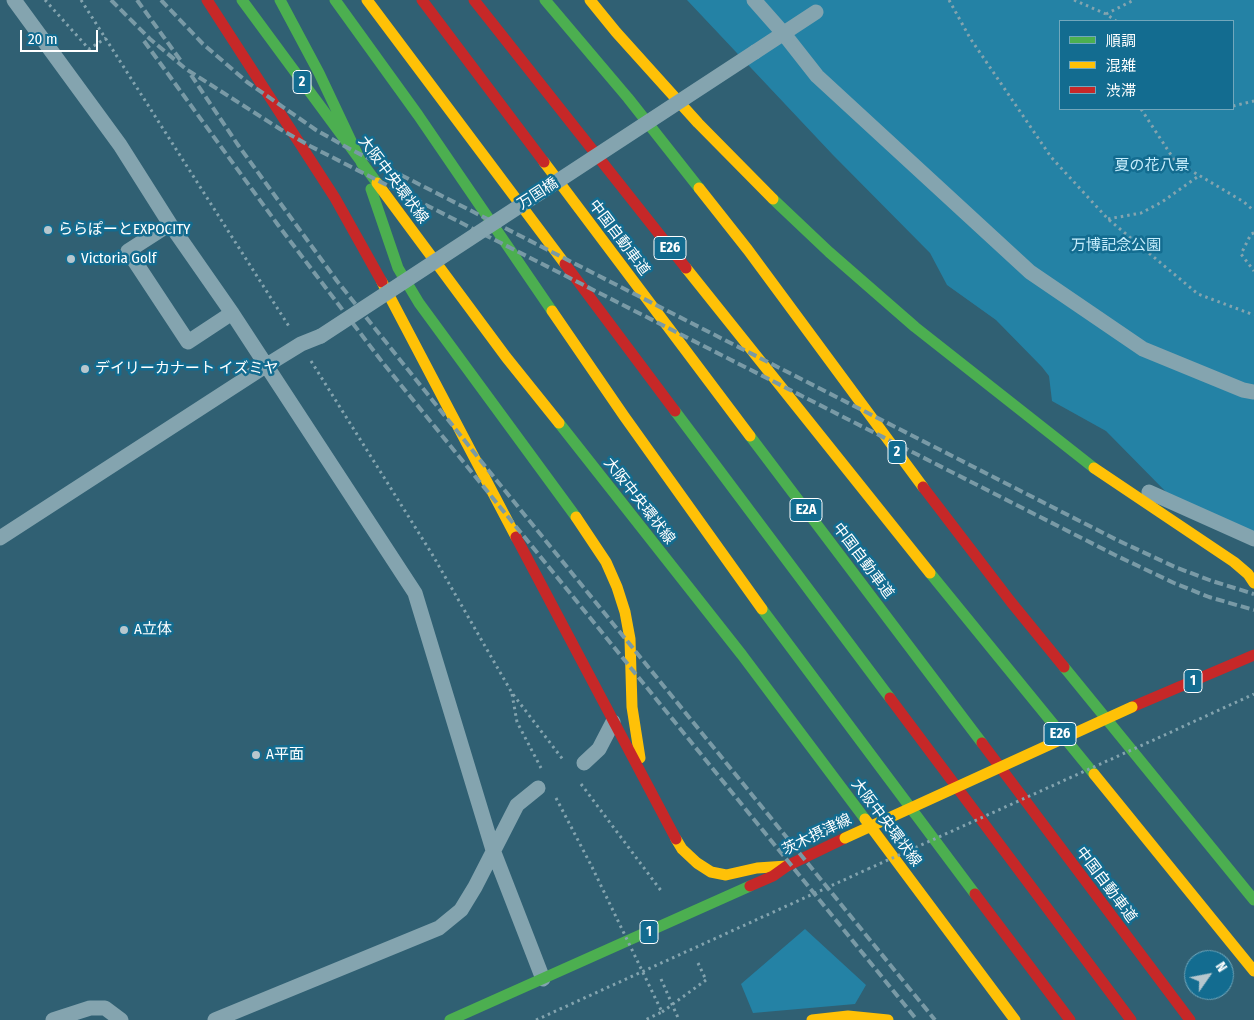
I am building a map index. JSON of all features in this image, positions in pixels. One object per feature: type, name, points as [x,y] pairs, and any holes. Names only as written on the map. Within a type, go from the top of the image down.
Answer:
[{"type":"main road","points":[[207,0],[329,190],[368,256],[670,830],[682,849],[697,863],[711,872],[726,875],[757,868],[787,866]]},
{"type":"main road","name":"大阪中央環状線","points":[[242,0],[506,357],[742,655],[1015,1020]]},
{"type":"main road","points":[[280,0],[319,73],[362,164],[398,268],[419,303],[592,539],[606,562],[625,612],[630,639],[632,707],[647,786]]},
{"type":"main road","points":[[335,0],[418,115],[624,416],[765,613],[1070,1020]]},
{"type":"main road","points":[[367,0],[1131,1020]]},
{"type":"main road","name":"中国自動車道","points":[[422,0],[1190,1020]]},
{"type":"main road","name":"E26","points":[[474,0],[866,496],[1254,971]]},
{"type":"main road","name":"2","points":[[545,0],[628,98],[748,250],[949,523],[1254,900]]},
{"type":"main road","points":[[590,0],[616,32],[698,123],[757,184],[829,252],[915,327],[1093,467],[1234,562],[1248,574],[1254,583]]},
{"type":"main road","name":"茨木摂津線","points":[[450,1020],[773,876],[787,866],[845,838],[1132,707],[1254,655]]},
{"type":"main road","points":[[812,1020],[848,1016],[888,1020]]},
{"type":"lane","points":[[14,0],[120,145],[170,224],[267,365],[415,593],[494,850],[543,979]]},
{"type":"lane","points":[[754,0],[817,76],[1030,272],[1143,349],[1243,390],[1254,392]]},
{"type":"lane","name":"万国橋","points":[[0,538],[267,365],[301,344],[320,336],[816,12]]},
{"type":"lane","points":[[170,224],[128,251],[188,342],[232,313]]},
{"type":"lane","points":[[1093,467],[1254,539]]},
{"type":"lane","points":[[584,763],[599,749],[613,722]]},
{"type":"lane","points":[[215,1020],[439,928],[461,910],[475,887],[516,805],[538,788]]},
{"type":"lane","points":[[53,1020],[90,1008],[105,1008],[121,1020]]},
{"type":"path","points":[[45,0],[89,49],[106,38]]},
{"type":"path","points":[[81,0],[301,344],[432,554],[512,693],[566,765]]},
{"type":"path","points":[[949,0],[970,38],[1051,157],[1108,219],[1198,294],[1254,315]]},
{"type":"path","points":[[1074,0],[1106,14],[1115,20]]},
{"type":"path","points":[[1106,14],[1134,0]]},
{"type":"path","points":[[1234,106],[1254,101]]},
{"type":"path","points":[[1142,110],[1175,161],[1244,202],[1254,211]]},
{"type":"path","points":[[1108,219],[1140,213],[1162,202],[1200,175]]},
{"type":"path","points":[[1254,233],[1251,234],[1241,254],[1254,270]]},
{"type":"path","points":[[536,1020],[1254,694]]},
{"type":"path","points":[[578,781],[662,892]]},
{"type":"path","points":[[592,867],[662,1012]]},
{"type":"path","points":[[645,1020],[662,1012],[706,980],[698,963]]},
{"type":"path","points":[[661,979],[678,1020]]},
{"type":"green space","name":"万博記念公園","points":[[687,0],[1254,0],[1254,546],[1170,496],[1106,431],[1052,401],[1049,376],[1042,367],[996,320],[947,285],[930,253],[833,155]]},
{"type":"green space","points":[[805,929],[866,985],[855,1004],[753,1013],[741,984]]},
{"type":"railway","points":[[111,0],[150,39],[186,69],[310,146],[1115,555],[1209,597],[1254,610]]},
{"type":"railway","points":[[137,0],[181,61]]},
{"type":"railway","points":[[161,0],[203,44],[247,82],[316,130],[348,148],[1117,540],[1175,567],[1254,594]]},
{"type":"railway","points":[[144,41],[278,225],[383,363],[917,1020]]},
{"type":"railway","points":[[191,75],[238,145],[337,281],[935,1020]]},
{"type":"traffic: fast","points":[[242,0],[377,183]]},
{"type":"traffic: fast","points":[[280,0],[319,73],[362,164]]},
{"type":"traffic: fast","points":[[335,0],[418,115],[552,311]]},
{"type":"traffic: fast","points":[[545,0],[628,98],[699,188]]},
{"type":"traffic: fast","points":[[371,189],[398,268],[419,303],[576,517]]},
{"type":"traffic: fast","points":[[773,199],[829,252],[915,327],[1094,468]]},
{"type":"traffic: fast","points":[[675,411],[890,698]]},
{"type":"traffic: fast","points":[[559,423],[742,655],[865,819]]},
{"type":"traffic: fast","points":[[750,436],[982,743]]},
{"type":"traffic: fast","points":[[930,573],[1094,774]]},
{"type":"traffic: fast","points":[[762,609],[975,894]]},
{"type":"traffic: fast","points":[[1064,667],[1254,900]]},
{"type":"traffic: fast","points":[[450,1020],[750,886]]},
{"type":"traffic: slow","points":[[367,0],[565,264]]},
{"type":"traffic: slow","points":[[590,0],[616,32],[698,123],[773,199]]},
{"type":"traffic: slow","points":[[544,162],[750,436]]},
{"type":"traffic: slow","points":[[377,183],[506,357],[559,423]]},
{"type":"traffic: slow","points":[[699,188],[748,250],[923,487]]},
{"type":"traffic: slow","points":[[686,268],[930,573]]},
{"type":"traffic: slow","points":[[382,282],[516,537]]},
{"type":"traffic: slow","points":[[552,311],[624,416],[762,609]]},
{"type":"traffic: slow","points":[[1094,468],[1234,562],[1248,574],[1254,583]]},
{"type":"traffic: slow","points":[[576,517],[606,562],[625,612],[630,639],[632,707],[640,758]]},
{"type":"traffic: slow","points":[[845,838],[1132,707]]},
{"type":"traffic: slow","points":[[1094,774],[1254,971]]},
{"type":"traffic: slow","points":[[865,819],[1015,1020]]},
{"type":"traffic: slow","points":[[676,839],[682,849],[697,863],[711,872],[726,875],[757,868],[787,866]]},
{"type":"traffic: slow","points":[[812,1020],[848,1016],[888,1020]]},
{"type":"traffic: jam","points":[[207,0],[335,198],[382,282]]},
{"type":"traffic: jam","points":[[422,0],[544,162]]},
{"type":"traffic: jam","points":[[474,0],[686,268]]},
{"type":"traffic: jam","points":[[565,264],[675,411]]},
{"type":"traffic: jam","points":[[923,487],[1011,602],[1064,667]]},
{"type":"traffic: jam","points":[[516,537],[676,839]]},
{"type":"traffic: jam","points":[[1132,707],[1254,655]]},
{"type":"traffic: jam","points":[[890,698],[1131,1020]]},
{"type":"traffic: jam","points":[[982,743],[1190,1020]]},
{"type":"traffic: jam","points":[[750,886],[845,838]]},
{"type":"traffic: jam","points":[[975,894],[1070,1020]]},
{"type":"place","name":"ららぽーとEXPOCITY","points":[[48,230]]},
{"type":"place","name":"Victoria Golf","points":[[71,259]]},
{"type":"place","name":"デイリーカナート イズミヤ","points":[[85,369]]},
{"type":"place","name":"A立体","points":[[124,630]]},
{"type":"place","name":"A平面","points":[[256,755]]},
{"type":"park label","name":"夏の花八景","points":[[1152,166]]}]
